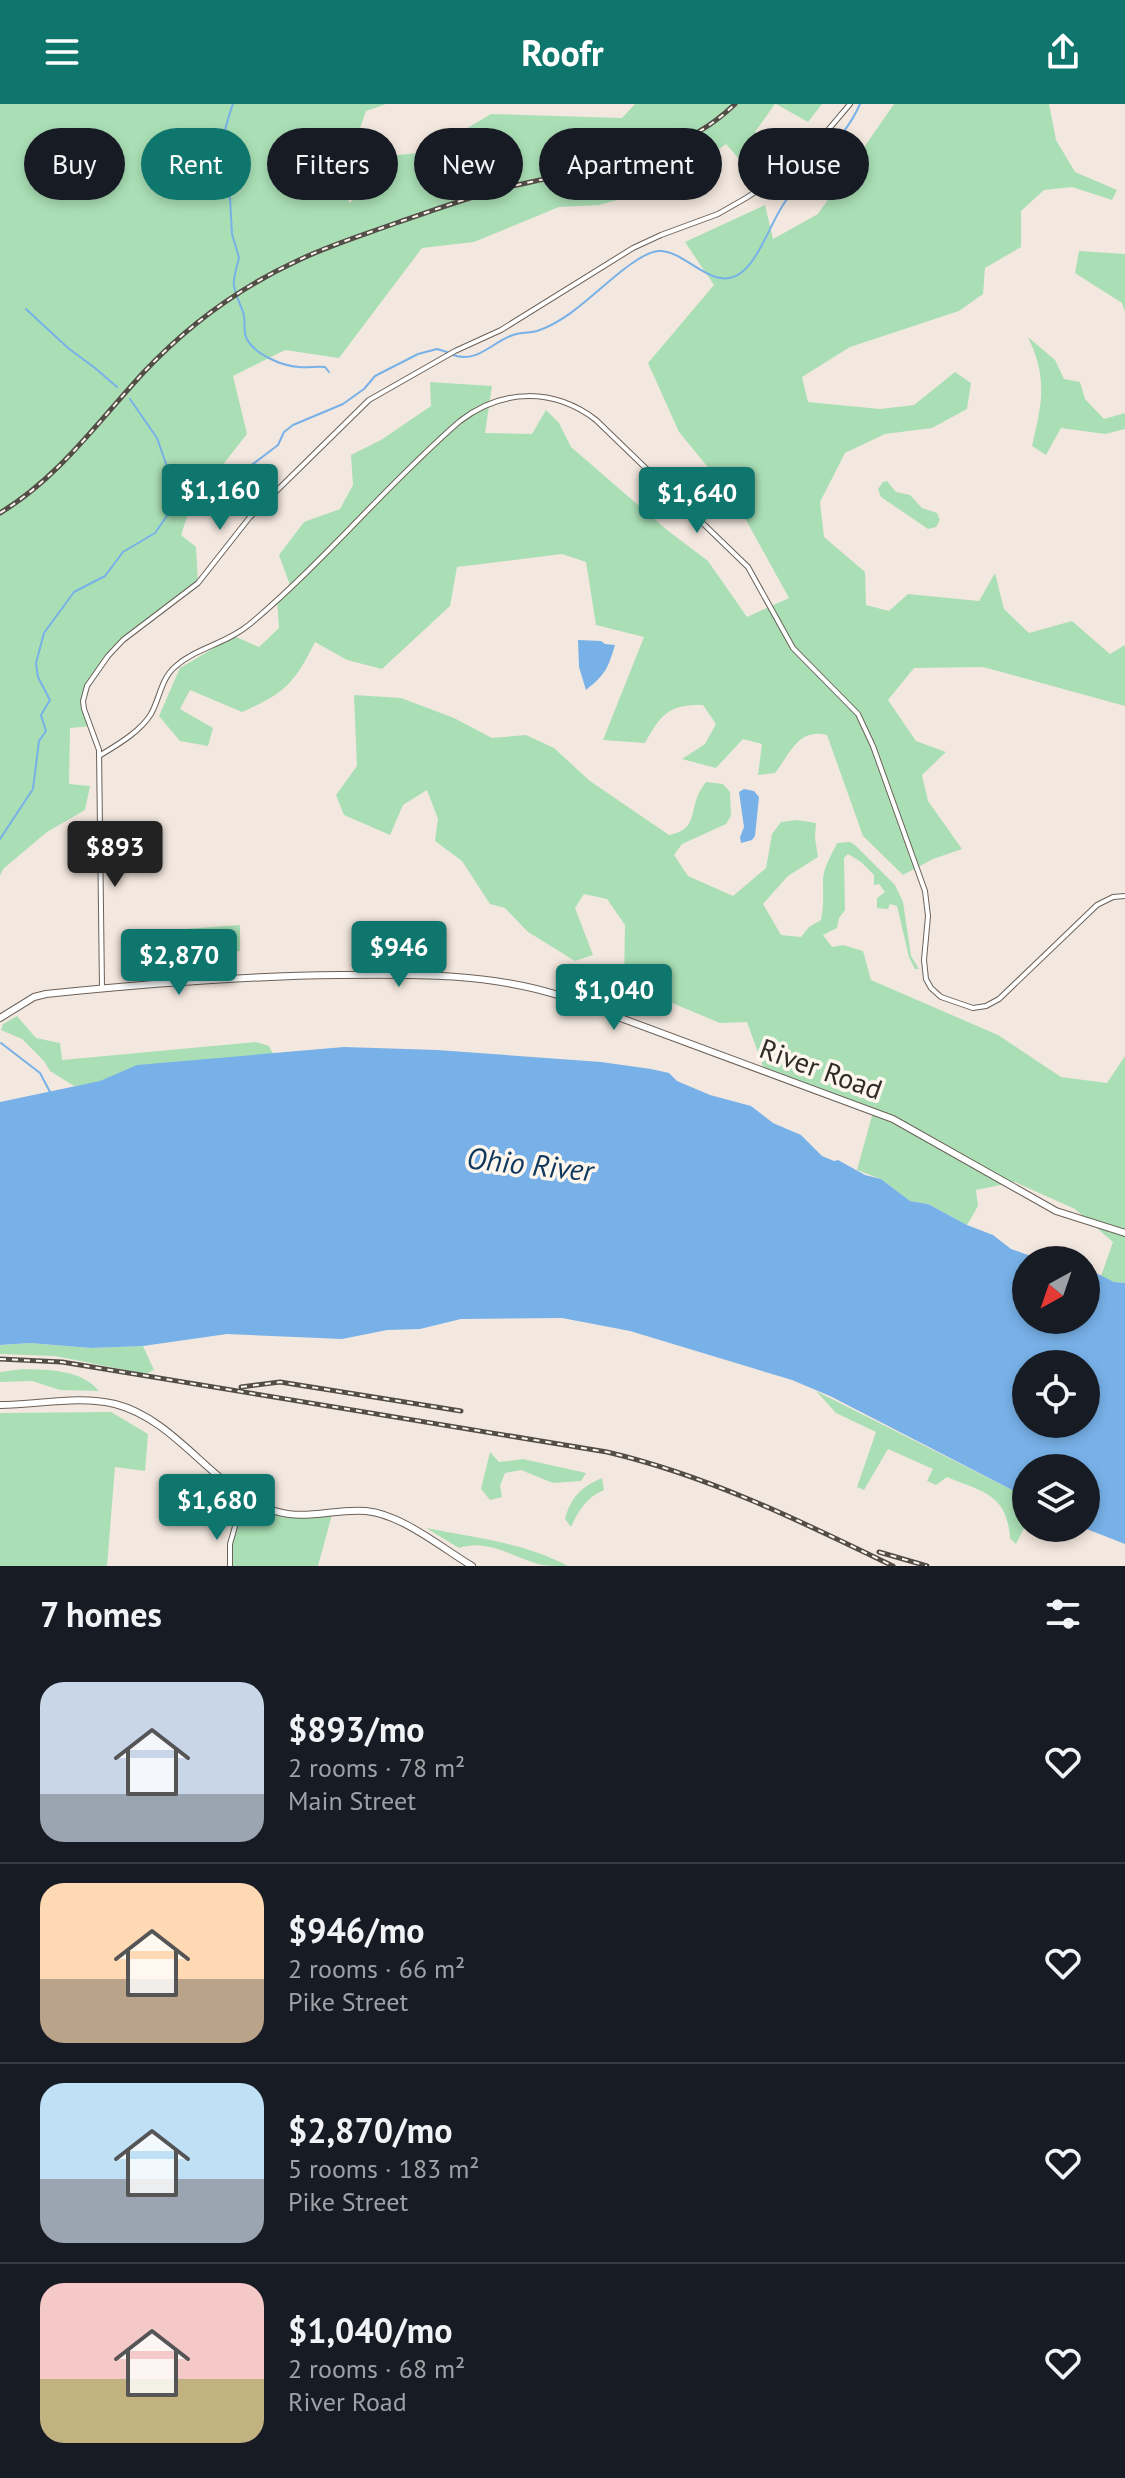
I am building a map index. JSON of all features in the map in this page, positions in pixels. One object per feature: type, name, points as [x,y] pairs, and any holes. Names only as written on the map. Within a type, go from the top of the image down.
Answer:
[{"type":"main road","name":"River Road","points":[[0,1018],[42,995],[102,988],[312,975],[433,975],[516,984],[564,997],[893,1119],[1056,1211],[1125,1233]]},
{"type":"main road","points":[[0,1405],[93,1401],[136,1411],[244,1495],[267,1508],[303,1516],[350,1510],[385,1515],[472,1566]]},
{"type":"street","points":[[102,988],[99,756],[83,701],[87,686],[108,656],[123,640],[198,583],[250,517],[369,400],[445,356],[501,330],[646,242],[718,214],[746,198],[801,162],[850,104]]},
{"type":"street","points":[[99,756],[144,723],[167,676],[177,664],[219,645],[248,626],[326,556],[381,494],[460,421],[473,411],[496,401],[541,396],[575,406],[596,420],[714,533],[755,577],[793,648],[858,714],[873,746],[924,888],[928,916],[924,973],[934,991],[947,1000],[967,1007],[990,1005],[1097,905],[1113,897],[1125,896]]},
{"type":"street","points":[[230,1566],[230,1544],[244,1495]]},
{"type":"green space","points":[[0,104],[386,104],[366,111],[360,128],[267,128],[267,200],[348,200],[350,203],[352,200],[398,200],[398,155],[414,153],[414,200],[523,200],[523,128],[467,128],[491,114],[622,118],[635,104],[775,104],[758,128],[738,128],[738,158],[726,144],[722,147],[722,128],[539,128],[539,200],[617,200],[599,205],[559,207],[474,242],[422,248],[339,358],[285,350],[233,376],[247,434],[191,505],[181,535],[196,547],[198,583],[146,621],[94,674],[86,692],[84,709],[91,726],[70,728],[69,784],[90,786],[85,810],[47,832],[3,869],[0,876]]},
{"type":"green space","points":[[776,104],[822,104],[808,122]]},
{"type":"green space","points":[[894,104],[1049,104],[1056,140],[1075,172],[1117,190],[1112,200],[1072,187],[1044,190],[1021,211],[1021,247],[985,268],[983,294],[959,311],[850,347],[802,377],[808,402],[880,409],[914,405],[955,372],[971,383],[967,409],[932,428],[885,434],[845,453],[820,502],[824,537],[865,572],[866,605],[889,611],[908,594],[979,601],[995,573],[1004,609],[1029,633],[1072,621],[1110,654],[1125,645],[1125,706],[983,667],[914,668],[888,700],[916,741],[946,752],[922,775],[928,801],[962,849],[933,859],[903,875],[863,836],[827,735],[809,735],[802,739],[775,773],[758,775],[762,744],[743,739],[716,768],[682,759],[705,744],[716,724],[703,705],[682,706],[667,713],[645,743],[603,740],[644,637],[596,625],[586,562],[562,554],[457,567],[450,606],[382,669],[347,660],[315,642],[287,686],[242,712],[190,690],[180,709],[213,728],[208,746],[180,741],[159,716],[180,668],[234,636],[259,647],[279,628],[277,599],[291,588],[279,555],[304,522],[340,509],[353,485],[351,455],[381,440],[431,406],[430,382],[492,386],[485,433],[532,434],[546,410],[559,423],[571,447],[708,561],[747,617],[789,598],[735,500],[679,432],[648,363],[714,285],[685,242],[765,205],[773,239],[818,214],[828,200],[869,200],[869,140]]},
{"type":"green space","points":[[1079,251],[1125,254],[1125,312],[1122,303],[1075,273]]},
{"type":"green space","points":[[1028,337],[1055,360],[1064,379],[1080,382],[1085,399],[1104,419],[1125,413],[1125,429],[1105,434],[1061,428],[1046,455],[1032,446],[1041,379]]},
{"type":"green space","points":[[887,481],[896,492],[910,495],[922,508],[937,513],[940,520],[936,527],[928,529],[881,497],[878,489]]},
{"type":"green space","points":[[354,695],[401,698],[454,718],[492,738],[526,735],[554,748],[590,781],[669,835],[686,828],[706,782],[723,784],[730,792],[731,816],[726,824],[682,844],[674,855],[688,876],[733,896],[766,868],[772,834],[781,822],[797,820],[816,823],[818,857],[788,876],[763,904],[781,935],[801,937],[809,927],[821,920],[823,875],[828,861],[837,843],[850,842],[855,845],[895,885],[903,902],[911,956],[919,969],[915,969],[909,957],[897,906],[890,904],[888,909],[877,908],[877,898],[885,892],[879,884],[874,885],[874,875],[848,854],[844,858],[845,910],[837,928],[823,935],[832,947],[843,945],[863,951],[871,980],[998,1035],[1061,1077],[1107,1083],[1125,1056],[1125,1283],[1101,1276],[1113,1242],[1075,1209],[1015,1182],[976,1190],[978,1206],[967,1225],[928,1204],[910,1201],[881,1179],[857,1170],[873,1112],[765,1072],[747,1022],[720,1023],[624,983],[625,925],[607,899],[584,894],[575,908],[593,955],[575,961],[528,932],[505,908],[490,904],[462,861],[435,841],[438,819],[427,790],[403,805],[390,835],[344,815],[336,795],[357,766]]},
{"type":"green space","points":[[240,925],[240,951],[212,954],[213,980],[158,984],[157,931]]},
{"type":"green space","points":[[17,1016],[36,1038],[60,1043],[62,1060],[256,1042],[269,1046],[275,1058],[74,1086],[50,1071],[22,1039],[1,1030],[3,1024]]},
{"type":"green space","points":[[30,1343],[91,1348],[143,1346],[154,1370],[146,1374],[55,1356],[0,1354],[0,1345]]},
{"type":"green space","points":[[23,1369],[74,1375],[99,1391],[60,1390],[32,1381],[0,1382],[0,1372]]},
{"type":"green space","points":[[816,1391],[1012,1490],[1012,1540],[1004,1512],[991,1497],[947,1477],[936,1485],[927,1481],[933,1469],[888,1449],[864,1490],[857,1487],[876,1432],[836,1413]]},
{"type":"green space","points":[[111,1412],[148,1434],[145,1471],[115,1467],[107,1566],[0,1566],[0,1413]]},
{"type":"green space","points":[[490,1452],[499,1462],[523,1459],[586,1473],[581,1481],[553,1483],[521,1470],[505,1473],[500,1486],[502,1497],[490,1500],[481,1489]]},
{"type":"green space","points":[[602,1478],[604,1490],[584,1505],[571,1527],[565,1519],[570,1505],[583,1489]]},
{"type":"green space","points":[[244,1495],[287,1514],[333,1511],[318,1566],[230,1566],[230,1544]]},
{"type":"green space","points":[[426,1528],[516,1546],[568,1566],[542,1565],[480,1545],[459,1548]]},
{"type":"water","points":[[578,640],[615,645],[605,670],[586,690],[579,667]]},
{"type":"water","points":[[744,789],[754,791],[759,797],[755,836],[741,843],[744,827],[739,792]]},
{"type":"water","name":"Ohio River","points":[[344,1047],[437,1050],[601,1062],[651,1069],[669,1073],[677,1081],[710,1095],[751,1106],[773,1123],[801,1135],[822,1156],[881,1179],[910,1201],[928,1204],[993,1235],[1012,1249],[1012,1334],[1100,1334],[1100,1275],[1114,1282],[1125,1283],[1125,1544],[1100,1534],[1100,1454],[1012,1454],[1012,1490],[830,1396],[792,1380],[630,1331],[562,1318],[461,1319],[420,1329],[387,1330],[342,1339],[227,1334],[143,1346],[0,1345],[0,1102],[100,1081],[137,1065]]},
{"type":"waterway","points":[[233,104],[221,149],[230,167],[226,189],[230,198],[232,234],[239,258],[234,285],[244,315],[246,337],[261,354],[277,362],[299,367],[325,367],[329,372]]},
{"type":"waterway","points":[[453,355],[470,357],[505,338],[550,326],[631,264],[658,251],[668,252],[721,278],[731,278],[742,272],[759,250],[783,205],[844,131],[860,104]]},
{"type":"waterway","points":[[26,309],[117,387]]},
{"type":"waterway","points":[[0,839],[33,789],[39,741],[46,731],[41,715],[50,700],[38,677],[36,663],[44,633],[74,592],[105,576],[123,552],[155,533],[169,513],[237,476],[278,445],[284,432],[293,425],[343,404],[364,389],[375,376],[418,354],[437,349],[447,352]]},
{"type":"waterway","points":[[130,399],[157,438],[172,481],[192,503]]},
{"type":"waterway","points":[[1,1043],[40,1073],[50,1092]]},
{"type":"railway","points":[[0,513],[59,467],[143,373],[178,339],[256,282],[323,250],[464,200],[656,152],[684,140],[735,104]]},
{"type":"railway","points":[[0,1359],[62,1362],[607,1452],[718,1487],[789,1516],[893,1566]]},
{"type":"railway","points":[[241,1387],[280,1382],[461,1411]]},
{"type":"railway","points":[[879,1552],[927,1566]]}]
